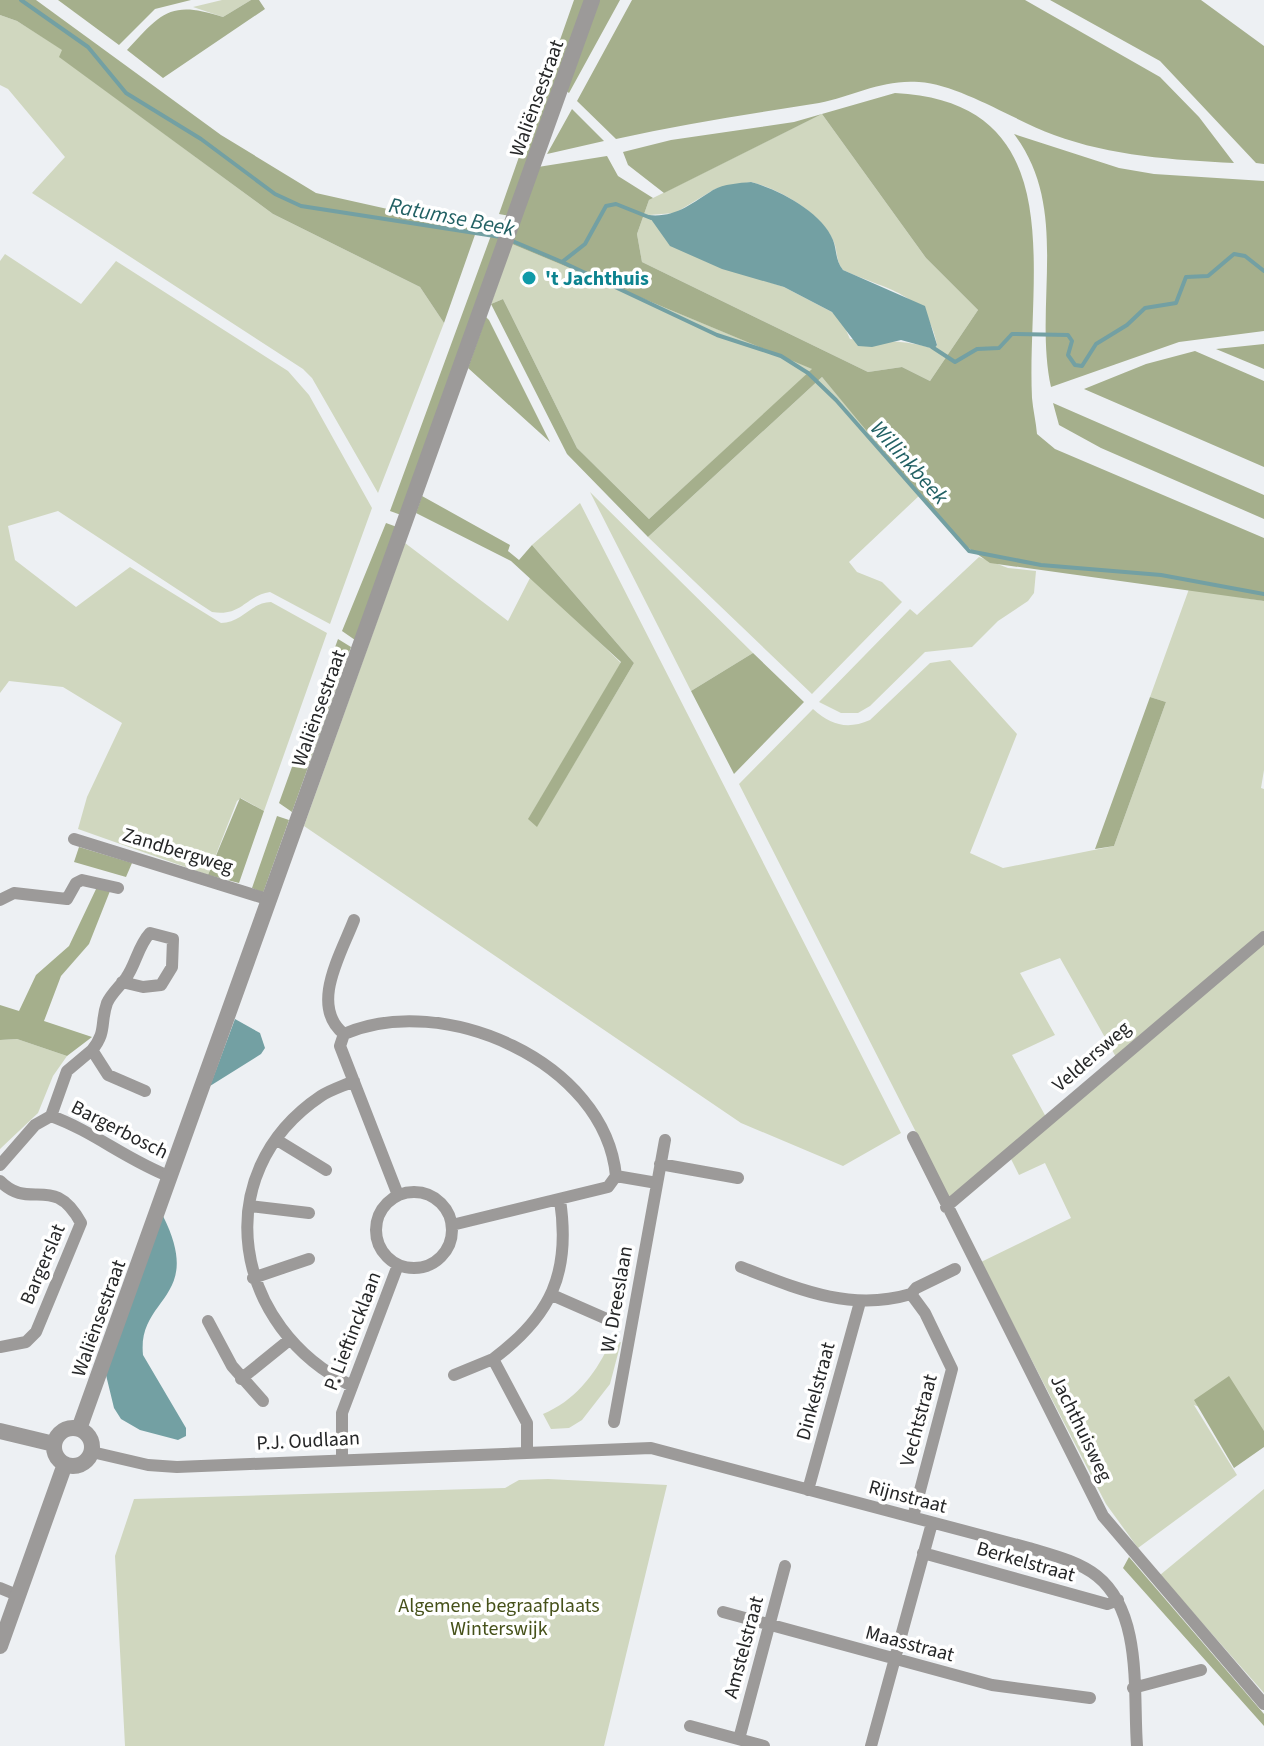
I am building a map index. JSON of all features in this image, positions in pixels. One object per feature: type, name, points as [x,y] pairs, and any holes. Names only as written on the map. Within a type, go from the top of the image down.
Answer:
[{"type":"street","name":"Waliënsestraat","points":[[79,1429],[592,0]]},
{"type":"street","name":"Zandbergweg","points":[[74,839],[270,900]]},
{"type":"street","points":[[0,900],[14,893],[67,899],[76,883],[82,880],[118,888]]},
{"type":"street","points":[[344,1034],[331,1024],[326,1004],[330,984],[354,920]]},
{"type":"street","points":[[122,982],[143,987],[161,985],[172,967],[173,939],[150,933],[107,1003],[102,1037],[92,1050],[108,1075],[145,1091]]},
{"type":"street","name":"Veldersweg","points":[[946,1207],[1264,937]]},
{"type":"street","points":[[395,1022],[430,1022],[471,1028],[519,1048],[574,1091],[595,1120],[615,1165],[616,1176],[608,1187],[452,1225],[448,1212],[426,1194],[398,1195],[340,1046],[344,1034],[395,1022]]},
{"type":"street","name":"Bargerbosch","points":[[0,1165],[35,1125],[51,1116],[60,1083],[67,1071],[92,1050]]},
{"type":"street","points":[[352,1386],[327,1375],[288,1341],[264,1305],[253,1278],[247,1231],[255,1186],[277,1140],[321,1096],[354,1081]]},
{"type":"street","name":"Bargerbosch","points":[[51,1116],[69,1123],[132,1161],[171,1177]]},
{"type":"street","name":"Jachthuisweg","points":[[913,1137],[946,1207],[995,1295],[1103,1516],[1264,1704]]},
{"type":"street","points":[[277,1140],[326,1170]]},
{"type":"street","name":"W. Dreeslaan","points":[[614,1422],[665,1140]]},
{"type":"street","points":[[660,1164],[738,1178]]},
{"type":"street","points":[[616,1176],[657,1183]]},
{"type":"street","name":"Bargerslat","points":[[0,1181],[20,1194],[51,1193],[70,1202],[81,1223],[36,1332],[26,1342],[0,1347]]},
{"type":"street","name":"P. Lieftincklaan","points":[[398,1195],[378,1216],[375,1230],[378,1245],[386,1257],[398,1265],[414,1269],[430,1265],[443,1255],[451,1241],[452,1225]]},
{"type":"street","points":[[454,1375],[493,1359],[521,1338],[552,1295],[562,1259],[560,1200]]},
{"type":"street","points":[[250,1206],[309,1213]]},
{"type":"street","points":[[253,1278],[309,1259]]},
{"type":"street","name":"P. Lieftincklaan","points":[[342,1458],[342,1413],[398,1265]]},
{"type":"street","points":[[741,1267],[811,1293],[860,1302],[911,1294],[916,1288],[955,1269]]},
{"type":"street","name":"Vechtstraat","points":[[911,1294],[925,1313],[952,1369],[913,1517]]},
{"type":"street","points":[[552,1295],[609,1320]]},
{"type":"street","name":"Dinkelstraat","points":[[808,1490],[860,1302]]},
{"type":"street","points":[[208,1321],[241,1379],[263,1401]]},
{"type":"street","points":[[241,1379],[288,1341]]},
{"type":"street","points":[[493,1359],[527,1423],[527,1451]]},
{"type":"street","points":[[66,1429],[79,1429],[90,1438],[92,1452],[78,1466],[65,1464],[59,1460],[54,1444],[66,1429]]},
{"type":"street","points":[[0,1431],[54,1444]]},
{"type":"street","name":"Rijnstraat","points":[[527,1451],[651,1448],[1062,1558],[1097,1576],[1118,1600],[1129,1638],[1137,1746]]},
{"type":"street","name":"P.J. Oudlaan","points":[[92,1452],[148,1465],[177,1467],[527,1451]]},
{"type":"street","points":[[0,1646],[65,1464]]},
{"type":"street","points":[[871,1746],[932,1523]]},
{"type":"street","name":"Berkelstraat","points":[[923,1553],[1107,1604],[1118,1600]]},
{"type":"street","name":"Amstelstraat","points":[[739,1739],[785,1566]]},
{"type":"street","points":[[0,1588],[17,1595]]},
{"type":"street","name":"Maasstraat","points":[[723,1612],[992,1685],[1090,1698]]},
{"type":"street","points":[[1133,1688],[1201,1670]]},
{"type":"street","points":[[690,1726],[764,1746]]},
{"type":"green space","points":[[0,0],[36,0],[221,135],[316,193],[477,229],[444,323],[420,287],[273,214],[59,57],[62,50],[17,21],[0,15]]},
{"type":"green space","points":[[58,0],[191,0],[155,9],[119,45]]},
{"type":"green space","points":[[222,0],[251,0],[223,17],[193,7]]},
{"type":"green space","points":[[251,0],[259,0],[265,9],[163,78],[127,50],[149,26],[169,13],[191,10],[223,17]]},
{"type":"green space","points":[[574,0],[586,0],[510,216],[499,214]]},
{"type":"green space","points":[[597,0],[620,0],[569,93],[565,90]]},
{"type":"green space","points":[[632,0],[1025,0],[1160,77],[1199,117],[1234,163],[1166,158],[1098,148],[1038,129],[952,89],[919,82],[893,83],[819,103],[616,139],[577,101]]},
{"type":"green space","points":[[1050,0],[1201,0],[1264,46],[1264,164],[1256,163],[1160,61]]},
{"type":"green space","points":[[0,15],[17,21],[63,50],[60,57],[273,214],[420,287],[444,323],[378,493],[312,378],[303,369],[32,193],[65,157],[8,89],[0,85]]},
{"type":"green space","points":[[895,93],[952,104],[992,127],[1016,161],[1029,203],[1033,250],[1032,398],[1037,434],[1055,449],[1264,538],[1264,601],[990,563],[957,540],[822,377],[648,537],[567,454],[491,304],[503,299],[577,448],[649,519],[812,369],[512,244],[538,167],[607,156],[618,176],[653,198],[649,200],[637,234],[642,262],[868,372],[902,367],[930,381],[978,310],[926,258],[822,114],[664,193],[628,165],[623,152],[671,140],[794,122]]},
{"type":"green space","points":[[572,109],[604,141],[547,154]]},
{"type":"green space","points":[[822,114],[926,258],[978,310],[930,381],[902,367],[868,372],[642,262],[637,234],[649,200]],"holes":[[[751,182],[798,203],[819,220],[833,240],[843,270],[914,303],[932,327],[937,345],[934,349],[903,342],[850,339],[842,321],[832,312],[784,287],[705,261],[649,215],[675,213],[715,189]]]},
{"type":"green space","points":[[1014,134],[1119,168],[1154,174],[1264,181],[1264,331],[1179,342],[1051,387],[1046,323],[1046,225],[1041,193],[1031,163]]},
{"type":"green space","points":[[493,230],[505,231],[401,515],[390,511]]},
{"type":"green space","points":[[512,244],[813,369],[649,519],[577,448],[503,299],[491,304]]},
{"type":"green space","points":[[5,254],[81,304],[116,261],[288,371],[309,395],[372,508],[330,624],[270,592],[230,612],[212,612],[58,511],[8,526],[15,560],[76,607],[130,567],[221,623],[235,620],[258,605],[271,602],[327,633],[264,811],[241,798],[237,801],[208,875],[78,829],[87,797],[122,723],[63,687],[9,681],[0,693],[0,261]]},
{"type":"green space","points":[[486,317],[489,320],[550,442],[468,368]]},
{"type":"green space","points":[[1264,344],[1264,369],[1216,349]]},
{"type":"green space","points":[[1195,351],[1264,381],[1264,467],[1084,389],[1146,364]]},
{"type":"green space","points":[[822,377],[921,494],[849,562],[857,572],[882,582],[902,602],[812,694],[648,537]]},
{"type":"green space","points":[[1053,403],[1264,495],[1264,519],[1101,448],[1059,425]]},
{"type":"green space","points":[[590,492],[753,653],[691,691]]},
{"type":"green space","points":[[422,496],[510,545],[508,551],[519,560],[532,545],[634,663],[537,827],[528,819],[621,662],[511,561],[416,513]]},
{"type":"green space","points":[[580,503],[901,1133],[843,1166],[741,1123],[304,826],[405,543],[508,621],[531,576],[621,663],[529,818],[537,826],[634,663],[532,545]]},
{"type":"green space","points":[[386,523],[397,527],[355,640],[342,631]]},
{"type":"green space","points":[[979,557],[1008,568],[1036,571],[1034,593],[1028,601],[998,621],[972,647],[925,652],[870,706],[858,713],[841,713],[819,702],[910,609],[917,615]]},
{"type":"green space","points":[[1189,589],[1264,601],[1264,770],[1261,788],[1264,789],[1264,934],[1116,1057],[1060,958],[1020,973],[1055,1035],[1012,1055],[1046,1117],[950,1199],[739,784],[813,709],[826,719],[840,724],[862,723],[870,720],[930,663],[950,660],[1017,734],[970,853],[1003,868],[1114,846],[1166,702],[1150,697]]},
{"type":"green space","points":[[338,639],[351,647],[292,812],[279,803]]},
{"type":"green space","points":[[753,653],[804,702],[734,774],[691,691]]},
{"type":"green space","points":[[1150,697],[1166,702],[1114,846],[1095,849]]},
{"type":"green space","points":[[240,798],[264,811],[239,883],[208,875]]},
{"type":"green space","points":[[277,816],[289,820],[263,893],[252,888]]},
{"type":"green space","points":[[79,847],[132,863],[126,877],[74,862]]},
{"type":"green space","points":[[97,887],[110,891],[89,944],[61,976],[44,1021],[92,1037],[67,1056],[17,1039],[0,1040],[0,1005],[19,1011],[36,975],[69,946]]},
{"type":"green space","points":[[1264,943],[1264,1431],[1194,1405],[1237,1475],[1138,1548],[1106,1504],[981,1262],[1071,1218],[1045,1163],[1019,1175],[1010,1157]]},
{"type":"green space","points":[[17,1039],[67,1056],[53,1076],[38,1113],[0,1149],[0,1040]]},
{"type":"green space","points":[[621,1342],[610,1384],[582,1420],[569,1428],[551,1429],[543,1414],[573,1395],[589,1378],[608,1347]]},
{"type":"green space","points":[[1229,1376],[1264,1431],[1264,1447],[1234,1468],[1194,1400]]},
{"type":"green space","name":"Algemene begraafplaats Winterswijk","points":[[519,1480],[667,1485],[604,1746],[125,1746],[115,1556],[134,1499],[505,1488]]},
{"type":"green space","points":[[1264,1489],[1264,1693],[1160,1575]]},
{"type":"green space","points":[[1129,1557],[1264,1714],[1264,1726],[1123,1568]]},
{"type":"water","points":[[751,182],[786,196],[819,220],[833,240],[843,270],[925,306],[937,345],[934,349],[901,340],[872,347],[858,346],[832,312],[784,287],[722,269],[670,246],[648,215],[675,212],[717,188]]},
{"type":"water","points":[[235,1019],[260,1033],[265,1048],[261,1054],[210,1086]]},
{"type":"water","points":[[163,1216],[174,1244],[177,1265],[174,1281],[150,1320],[144,1336],[143,1355],[186,1428],[186,1436],[178,1440],[140,1430],[121,1419],[114,1408],[106,1375]]},
{"type":"waterway","name":"Ratumse Beek","points":[[21,0],[88,47],[126,93],[201,139],[275,194],[301,206],[501,237]]},
{"type":"waterway","name":"Ratumse Beek","points":[[510,240],[562,262],[585,244],[606,206],[616,204],[651,218]]},
{"type":"waterway","name":"Ratumse Beek","points":[[932,347],[955,362],[977,349],[999,348],[1012,334],[1068,335],[1072,341],[1068,355],[1075,365],[1082,366],[1096,344],[1127,325],[1145,308],[1176,303],[1186,277],[1208,276],[1234,254],[1245,256],[1264,271]]},
{"type":"waterway","name":"Willinkbeek","points":[[562,262],[717,335],[781,356],[808,373],[836,400],[969,551],[1041,565],[1161,575],[1264,594]]},
{"type":"place","name":"'t Jachthuis","points":[[529,278]]}]
